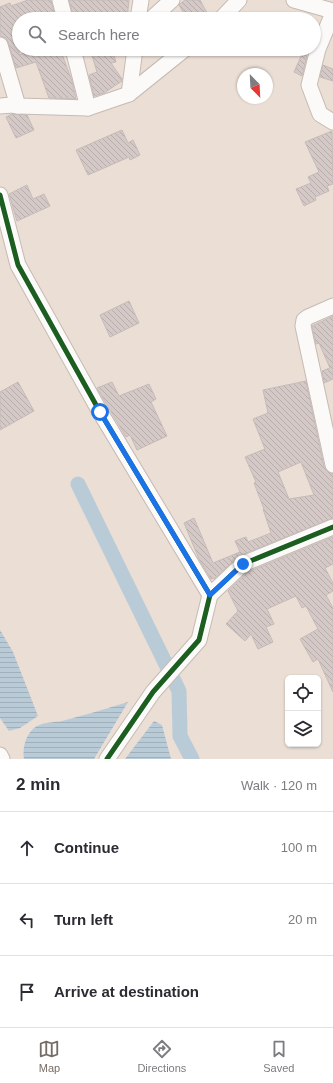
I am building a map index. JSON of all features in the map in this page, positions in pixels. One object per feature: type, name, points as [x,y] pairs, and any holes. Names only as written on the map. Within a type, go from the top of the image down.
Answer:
[{"type":"street","points":[[60,0],[63,12]]},
{"type":"street","points":[[139,12],[141,0]]},
{"type":"street","points":[[159,12],[172,0]]},
{"type":"street","points":[[228,12],[239,0]]},
{"type":"street","points":[[294,0],[333,12],[321,42]]},
{"type":"street","points":[[0,45],[18,106]]},
{"type":"street","points":[[75,56],[88,108]]},
{"type":"street","points":[[129,94],[133,56]]},
{"type":"street","points":[[0,106],[12,104],[18,106],[88,108],[129,94],[176,56]]},
{"type":"street","points":[[316,56],[309,85],[320,114],[333,122]]},
{"type":"street","points":[[0,195],[18,265],[100,412],[210,595]]},
{"type":"street","points":[[333,306],[308,317],[304,320],[303,326],[333,464]]},
{"type":"street","points":[[107,759],[152,692],[199,640],[210,595],[243,564],[333,527]]},
{"type":"street","points":[[0,754],[2,759]]},
{"type":"water","points":[[0,630],[13,652],[38,716],[20,728],[9,731],[0,718]]},
{"type":"water","points":[[128,702],[94,759],[24,759],[26,741],[30,732],[37,726],[45,723],[62,721]]},
{"type":"water","points":[[154,721],[162,725],[171,759],[125,759]]},
{"type":"building","points":[[28,0],[51,0],[54,12],[12,12],[12,55],[6,38],[0,36],[0,7],[10,3],[11,6]]},
{"type":"building","points":[[69,0],[129,0],[128,12],[72,12]]},
{"type":"building","points":[[185,0],[200,0],[206,12],[183,12],[179,5]]},
{"type":"building","points":[[12,56],[63,56],[72,81],[76,99],[49,98],[36,62],[16,68]]},
{"type":"building","points":[[92,56],[114,56],[116,62],[111,63],[122,81],[104,93],[94,96],[89,75],[97,72]]},
{"type":"building","points":[[301,56],[307,56],[302,76],[294,72]]},
{"type":"building","points":[[323,65],[333,69],[333,81],[320,77]]},
{"type":"building","points":[[12,114],[27,115],[34,130],[16,138],[6,117]]},
{"type":"building","points":[[122,130],[128,143],[133,140],[140,155],[130,160],[129,157],[88,175],[76,150]]},
{"type":"building","points":[[332,131],[333,184],[327,186],[329,191],[315,197],[316,200],[304,206],[296,189],[311,183],[308,177],[319,172],[305,142]]},
{"type":"building","points":[[27,185],[33,199],[44,194],[50,206],[17,221],[9,194]]},
{"type":"building","points":[[129,301],[139,323],[110,337],[100,315]]},
{"type":"building","points":[[333,316],[333,379],[324,383],[322,371],[330,368],[319,343],[316,344],[312,326]]},
{"type":"building","points":[[306,381],[324,467],[327,471],[333,474],[333,518],[239,556],[215,578],[211,579],[199,559],[184,523],[194,518],[213,563],[240,552],[235,541],[246,537],[248,542],[271,533],[254,483],[256,482],[245,457],[265,449],[253,419],[268,413],[263,390]],"holes":[[[301,462],[314,495],[289,499],[278,472]]]},
{"type":"building","points":[[18,382],[34,411],[0,430],[0,392]]},
{"type":"building","points":[[112,382],[119,396],[149,384],[156,399],[151,402],[167,436],[137,450],[130,435],[126,437],[97,388]]},
{"type":"building","points":[[333,537],[333,564],[325,568],[333,583],[333,591],[326,595],[333,608],[333,692],[318,659],[313,662],[300,639],[318,629],[306,606],[302,608],[296,596],[267,609],[274,624],[266,627],[273,642],[258,649],[251,634],[245,641],[226,624],[238,611],[228,591],[248,572]]},
{"type":"waterway","points":[[78,484],[179,691],[180,736],[192,759]]},
{"type":"cycle path","points":[[0,195],[18,265],[100,412],[210,595]]},
{"type":"cycle path","points":[[107,759],[153,692],[199,640],[210,595],[243,564],[333,527]]},
{"type":"route","points":[[100,412],[210,595],[243,564]]}]
